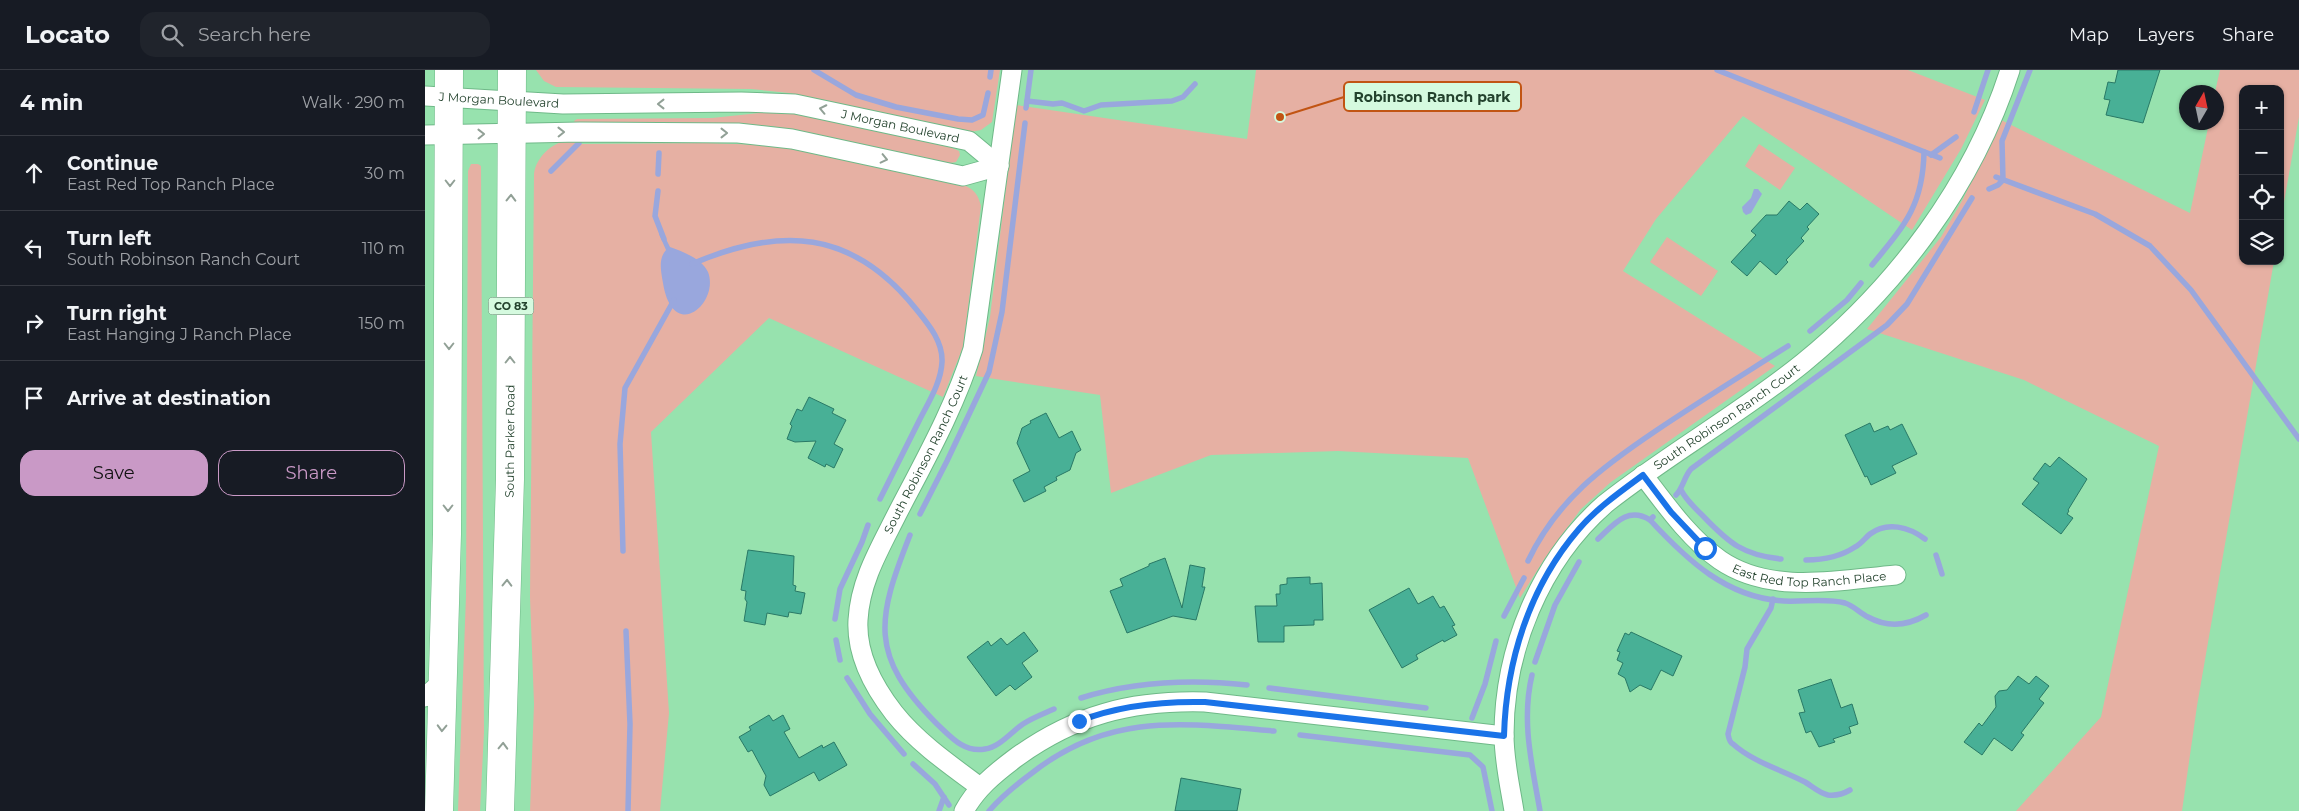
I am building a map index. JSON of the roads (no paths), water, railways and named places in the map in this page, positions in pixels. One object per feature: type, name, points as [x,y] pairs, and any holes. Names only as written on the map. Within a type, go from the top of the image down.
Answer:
[{"type":"highway","name":"South Parker Road","points":[[500,811],[509,516],[512,70]]},
{"type":"highway","points":[[439,811],[435,688],[449,382],[437,134],[441,87]]},
{"type":"street","name":"South Robinson Ranch Court","points":[[980,787],[928,746],[904,724],[887,704],[864,662],[858,636],[858,620],[863,588],[868,574],[959,393],[971,356],[977,334],[1012,70]]},
{"type":"street","name":"South Robinson Ranch Court","points":[[1514,811],[1504,736],[1510,674],[1518,642],[1535,599],[1557,558],[1578,530],[1605,504],[1643,475],[1802,364],[1879,293],[1909,256],[1945,206],[1984,136],[2009,70]]},
{"type":"street","name":"J Morgan Boulevard","points":[[441,87],[513,102],[695,104],[768,102],[795,104],[969,141],[999,166]]},
{"type":"street","points":[[437,134],[738,133],[792,139],[963,176],[999,166]]},
{"type":"street","name":"East Red Top Ranch Place","points":[[1643,475],[1671,512],[1705,548],[1720,560],[1744,572],[1757,577],[1790,582],[1896,575]]},
{"type":"street","points":[[964,811],[980,787],[1021,754],[1065,728],[1106,712],[1153,703],[1205,702],[1504,736]]},
{"type":"water","points":[[1754,189],[1758,189],[1762,194],[1751,213],[1746,215],[1742,207],[1751,198]]},
{"type":"water","points":[[663,233],[670,247],[697,259],[708,272],[710,284],[707,295],[702,305],[694,312],[685,314],[676,311],[668,301],[661,270],[662,257],[666,250],[659,234]]},
{"type":"waterway","points":[[814,70],[856,95],[896,107],[958,119],[972,120],[983,115],[988,93]]},
{"type":"waterway","points":[[990,77],[991,70]]},
{"type":"waterway","points":[[1026,108],[1031,70]]},
{"type":"waterway","points":[[1717,70],[1940,158]]},
{"type":"waterway","points":[[1974,112],[1988,70]]},
{"type":"waterway","points":[[1989,189],[1998,185],[2003,180],[2002,141],[2030,70]]},
{"type":"waterway","points":[[1027,101],[1053,104],[1062,103],[1084,111],[1101,105],[1172,101],[1183,97],[1195,84]]},
{"type":"waterway","points":[[920,514],[989,372],[1002,312],[1025,123]]},
{"type":"waterway","points":[[1931,155],[1956,137]]},
{"type":"waterway","points":[[551,171],[579,143]]},
{"type":"waterway","points":[[1872,265],[1903,226],[1916,200],[1923,170],[1924,152]]},
{"type":"waterway","points":[[658,174],[659,153]]},
{"type":"waterway","points":[[1996,177],[2095,214],[2150,246],[2191,290],[2299,439]]},
{"type":"waterway","points":[[658,191],[655,216],[664,239]]},
{"type":"waterway","points":[[1676,495],[1691,469],[1887,325],[1907,304],[1972,198]]},
{"type":"waterway","points":[[692,264],[724,252],[755,244],[785,240],[813,242],[840,250],[866,263],[892,283],[921,315],[934,333],[940,347],[942,354],[941,370],[933,393],[880,499]]},
{"type":"waterway","points":[[1810,331],[1847,300],[1861,283]]},
{"type":"waterway","points":[[623,551],[620,444],[625,388],[674,300]]},
{"type":"waterway","points":[[1528,561],[1553,520],[1583,486],[1618,458],[1673,419],[1788,346]]},
{"type":"waterway","points":[[1681,490],[1695,508],[1729,541],[1747,551],[1781,559]]},
{"type":"waterway","points":[[1598,539],[1616,523],[1628,516],[1642,516],[1650,520],[1653,517]]},
{"type":"waterway","points":[[1650,520],[1694,562],[1726,585],[1744,593],[1784,601],[1823,600],[1845,603],[1875,621],[1890,624],[1912,622],[1926,615]]},
{"type":"waterway","points":[[835,619],[840,589],[868,525]]},
{"type":"waterway","points":[[1806,560],[1838,556],[1857,546],[1870,534],[1884,528],[1898,527],[1912,531],[1925,539]]},
{"type":"waterway","points":[[910,535],[891,590],[886,614],[885,635],[889,656],[899,677],[915,700],[953,739],[964,746],[977,750],[996,745],[1026,722],[1054,709]]},
{"type":"waterway","points":[[1936,555],[1942,574]]},
{"type":"waterway","points":[[1535,662],[1555,605],[1579,562]]},
{"type":"waterway","points":[[1504,616],[1524,578]]},
{"type":"waterway","points":[[1773,599],[1771,608],[1747,649],[1745,667],[1728,734],[1729,740],[1749,756],[1805,782],[1825,794],[1837,795],[1850,790]]},
{"type":"waterway","points":[[626,631],[630,724],[628,811]]},
{"type":"waterway","points":[[836,640],[840,660]]},
{"type":"waterway","points":[[1472,718],[1485,684],[1496,641]]},
{"type":"waterway","points":[[1532,675],[1527,709],[1531,760],[1540,811]]},
{"type":"waterway","points":[[847,678],[870,714],[904,754]]},
{"type":"waterway","points":[[1081,698],[1122,688],[1163,683],[1205,682],[1247,685]]},
{"type":"waterway","points":[[1269,688],[1426,708]]},
{"type":"waterway","points":[[989,811],[1015,786],[1061,753],[1089,740],[1118,731],[1147,726],[1177,725],[1274,731]]},
{"type":"waterway","points":[[1300,735],[1470,755],[1483,767],[1492,811]]},
{"type":"waterway","points":[[913,764],[935,784],[949,805]]},
{"type":"waterway","points":[[939,811],[944,797]]},
{"type":"place","name":"Robinson Ranch park","points":[[1280,117]]}]
